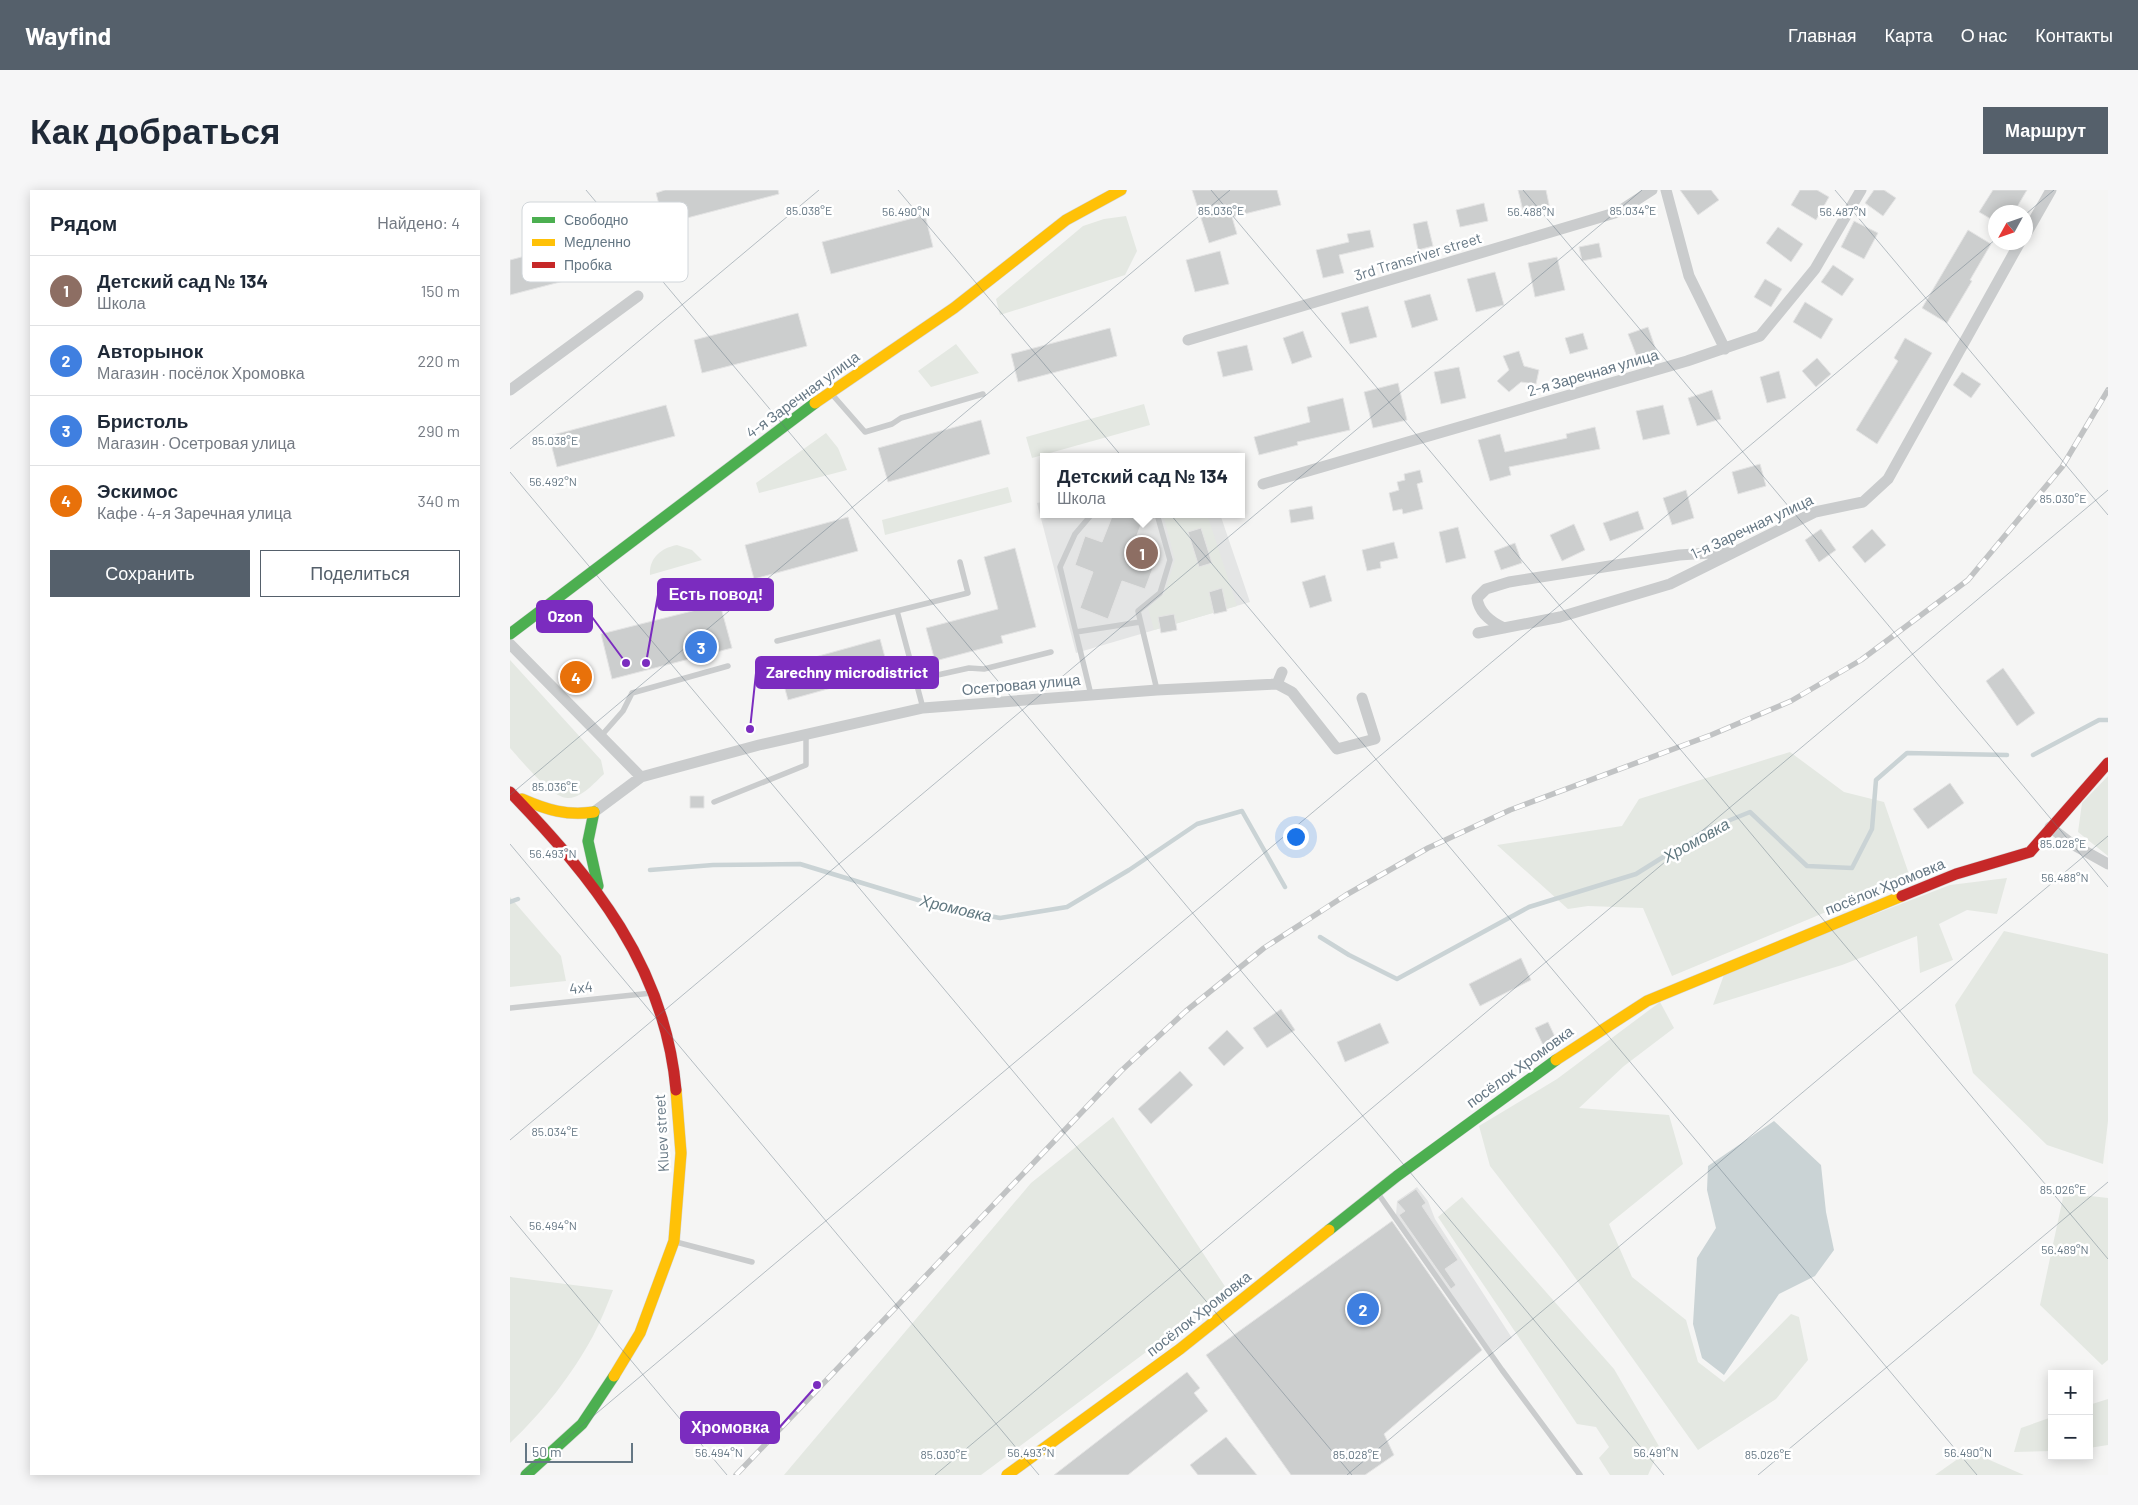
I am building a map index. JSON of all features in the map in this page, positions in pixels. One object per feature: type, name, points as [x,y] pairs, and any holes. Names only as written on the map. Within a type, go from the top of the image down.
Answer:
[{"type":"street","name":"4-я Заречная улица","points":[[510,634],[695,492],[830,392],[954,308],[1066,220],[1121,190]]},
{"type":"street","name":"3rd Transriver street","points":[[1188,340],[1618,212],[1652,190]]},
{"type":"street","points":[[1666,190],[1688,276],[1726,349]]},
{"type":"street","name":"2-я Заречная улица","points":[[1262,484],[1726,349],[1760,336],[1815,269],[1861,190]]},
{"type":"street","points":[[2033,222],[2052,190]]},
{"type":"street","name":"1-я Заречная улица","points":[[1478,633],[1560,617],[1670,584],[1731,552],[1815,512],[1863,502],[1888,479],[2016,250]]},
{"type":"street","points":[[510,390],[638,296]]},
{"type":"street","points":[[1504,628],[1494,623],[1485,615],[1478,603],[1477,598],[1486,589],[1509,582],[1678,555],[1731,552]]},
{"type":"street","points":[[510,644],[641,777]]},
{"type":"street","points":[[1282,672],[1277,684],[1292,692],[1338,749],[1375,739],[1362,698]]},
{"type":"street","name":"Осетровая улица","points":[[594,812],[641,777],[806,734],[923,708],[1157,690],[1277,684]]},
{"type":"street","name":"посёлок Хромовка","points":[[1007,1475],[1180,1349],[1377,1192],[1579,1043],[1647,1001],[1956,874],[2030,852],[2108,762]]},
{"type":"street","points":[[511,793],[553,813],[573,816],[594,812]]},
{"type":"street","name":"Kluev street","points":[[511,793],[559,843],[600,894],[618,922],[654,992],[667,1033],[676,1100],[680,1153],[674,1241],[640,1333],[582,1424],[526,1475]]},
{"type":"street","points":[[594,812],[587,832],[589,854],[600,894]]},
{"type":"street","points":[[2050,827],[2072,844],[2108,864]]},
{"type":"lane","points":[[830,392],[865,432],[892,424],[901,418],[984,394]]},
{"type":"lane","points":[[1088,518],[1074,534],[1060,567],[1091,695]]},
{"type":"lane","points":[[1157,690],[1138,611],[1160,593],[1170,560],[1158,518]]},
{"type":"lane","points":[[777,641],[968,594],[960,562]]},
{"type":"lane","points":[[897,611],[923,708]]},
{"type":"lane","points":[[1076,632],[1140,622]]},
{"type":"lane","points":[[915,680],[969,668],[984,669],[1051,652]]},
{"type":"lane","points":[[601,736],[623,711],[632,693],[728,666]]},
{"type":"lane","points":[[714,802],[806,765],[806,734]]},
{"type":"lane","name":"4x4","points":[[510,1008],[654,992]]},
{"type":"lane","points":[[1377,1192],[1502,1370],[1580,1475]]},
{"type":"lane","points":[[674,1241],[752,1262]]},
{"type":"shaded area","points":[[1126,216],[1137,251],[1125,275],[1000,315],[996,299],[1083,226],[1104,219]]},
{"type":"shaded area","points":[[956,344],[979,373],[931,387],[918,371]]},
{"type":"shaded area","points":[[1144,404],[1150,425],[1050,453],[1040,453],[1040,456],[1032,458],[1026,437]]},
{"type":"shaded area","points":[[826,433],[838,448],[847,470],[759,493],[756,483]]},
{"type":"shaded area","points":[[1008,487],[1012,502],[885,535],[882,520]]},
{"type":"shaded area","points":[[1040,502],[1040,515],[1037,503]]},
{"type":"shaded area","points":[[1041,518],[1221,518],[1250,602],[1076,653]]},
{"type":"shaded area","points":[[1164,518],[1208,518],[1237,606],[1154,630],[1148,608],[1164,594],[1175,560]]},
{"type":"shaded area","points":[[677,545],[692,550],[702,560],[650,575],[650,569],[657,555],[671,546]]},
{"type":"shaded area","points":[[510,660],[601,760],[604,774],[579,795],[569,798],[555,793],[510,748]]},
{"type":"shaded area","points":[[1790,752],[1844,792],[1884,802],[1910,877],[1672,976],[1643,908],[1588,906],[1568,909],[1497,845],[1622,826],[1639,799]]},
{"type":"shaded area","points":[[2108,776],[2108,856],[2078,832],[2082,803]]},
{"type":"shaded area","points":[[2007,878],[1997,914],[1967,910],[1939,924],[1953,960],[1920,973],[1917,936],[1842,965],[1713,1005],[1725,972],[1950,885]]},
{"type":"shaded area","points":[[510,897],[561,956],[566,981],[510,987]]},
{"type":"shaded area","points":[[2004,931],[2108,954],[2108,1121],[2103,1164],[2047,1145],[1973,1073],[1955,1005]]},
{"type":"shaded area","points":[[1660,1002],[1674,1028],[1624,1066],[1579,1108],[1669,1115],[1683,1164],[1609,1224],[1632,1277],[1686,1320],[1698,1362],[1724,1382],[1791,1314],[1799,1317],[1808,1360],[1776,1399],[1698,1450],[1561,1258],[1490,1166],[1479,1126],[1557,1079]]},
{"type":"shaded area","points":[[1113,1117],[1228,1291],[981,1475],[784,1475],[1031,1183]]},
{"type":"shaded area","points":[[1774,1121],[1821,1165],[1826,1212],[1834,1250],[1815,1276],[1779,1294],[1724,1375],[1702,1358],[1693,1324],[1697,1258],[1716,1228],[1707,1190],[1708,1166]]},
{"type":"shaded area","points":[[1417,1187],[1428,1201],[1435,1219],[1512,1338],[1491,1352],[1396,1216],[1397,1201]]},
{"type":"shaded area","points":[[2064,1193],[2108,1198],[2108,1360],[2102,1365],[2040,1305]]},
{"type":"shaded area","points":[[1462,1197],[1614,1369],[1660,1448],[1648,1475],[1610,1475],[1599,1458],[1609,1447],[1596,1427],[1577,1424],[1438,1217]]},
{"type":"shaded area","points":[[510,1277],[613,1290],[596,1330],[576,1365],[534,1419],[510,1443]]},
{"type":"shaded area","points":[[2108,1399],[2108,1445],[2093,1447],[2093,1404]]},
{"type":"shaded area","points":[[2048,1418],[2048,1451],[2014,1452],[2021,1428]]},
{"type":"shaded area","points":[[1969,1451],[2024,1475],[1935,1475]]},
{"type":"building","points":[[665,190],[778,190],[779,194],[688,218],[688,202],[658,202],[656,193]]},
{"type":"building","points":[[1192,190],[1277,190],[1281,205],[1232,217],[1237,234],[1209,243]]},
{"type":"building","points":[[1518,190],[1546,190],[1550,209],[1524,215]]},
{"type":"building","points":[[1680,190],[1711,190],[1719,200],[1698,215]]},
{"type":"building","points":[[1800,190],[1817,190],[1829,197],[1816,220],[1791,205]]},
{"type":"building","points":[[1874,190],[1884,190],[1896,198],[1883,216],[1865,203]]},
{"type":"building","points":[[1993,190],[2027,190],[2018,205],[1988,205],[1988,217],[1979,212]]},
{"type":"building","points":[[1484,203],[1488,221],[1460,227],[1456,210]]},
{"type":"building","points":[[925,215],[933,247],[831,274],[822,242]]},
{"type":"building","points":[[1427,221],[1433,246],[1418,250],[1413,224]]},
{"type":"building","points":[[1854,221],[1878,233],[1864,259],[1841,247]]},
{"type":"building","points":[[1778,227],[1803,244],[1791,262],[1766,243]]},
{"type":"building","points":[[1370,230],[1374,247],[1339,255],[1344,273],[1323,278],[1316,250],[1349,242],[1347,234]]},
{"type":"building","points":[[1968,230],[1988,242],[1988,249],[1970,280],[1972,281],[1947,323],[1922,308]]},
{"type":"building","points":[[1599,243],[1602,257],[1582,261],[1579,247]]},
{"type":"building","points":[[1220,251],[1229,284],[1195,292],[1186,260]]},
{"type":"building","points":[[522,257],[522,282],[560,282],[510,295],[510,260]]},
{"type":"building","points":[[1557,257],[1565,290],[1535,297],[1528,263]]},
{"type":"building","points":[[1833,265],[1854,279],[1842,296],[1821,282]]},
{"type":"building","points":[[1495,272],[1504,305],[1476,312],[1467,279]]},
{"type":"building","points":[[1765,279],[1782,289],[1771,307],[1754,297]]},
{"type":"building","points":[[1430,294],[1438,320],[1412,328],[1404,301]]},
{"type":"building","points":[[1805,302],[1833,319],[1821,339],[1793,322]]},
{"type":"building","points":[[1368,306],[1377,337],[1350,344],[1341,313]]},
{"type":"building","points":[[798,313],[807,346],[702,373],[694,340]]},
{"type":"building","points":[[1648,327],[1656,350],[1637,357],[1628,334]]},
{"type":"building","points":[[1110,328],[1117,356],[1018,382],[1011,354]]},
{"type":"building","points":[[1303,331],[1312,357],[1292,364],[1283,338]]},
{"type":"building","points":[[1583,333],[1588,349],[1570,354],[1565,338]]},
{"type":"building","points":[[1905,338],[1932,353],[1877,444],[1856,430],[1898,361],[1894,358]]},
{"type":"building","points":[[1247,345],[1253,370],[1223,377],[1217,352]]},
{"type":"building","points":[[1519,351],[1524,366],[1539,370],[1536,384],[1521,382],[1509,392],[1497,381],[1509,370],[1503,356]]},
{"type":"building","points":[[1817,358],[1831,374],[1816,387],[1802,371]]},
{"type":"building","points":[[1459,367],[1466,398],[1441,404],[1434,372]]},
{"type":"building","points":[[1779,371],[1786,398],[1767,403],[1760,377]]},
{"type":"building","points":[[1962,372],[1981,384],[1971,398],[1953,385]]},
{"type":"building","points":[[1398,383],[1407,420],[1373,428],[1364,392]]},
{"type":"building","points":[[1712,390],[1721,419],[1697,426],[1688,398]]},
{"type":"building","points":[[1343,398],[1350,430],[1297,442],[1298,445],[1259,455],[1254,437],[1310,422],[1307,407]]},
{"type":"building","points":[[666,405],[675,436],[557,467],[549,436]]},
{"type":"building","points":[[1663,405],[1670,434],[1643,440],[1636,411]]},
{"type":"building","points":[[981,420],[990,454],[888,482],[878,448]]},
{"type":"building","points":[[1595,427],[1600,449],[1509,467],[1511,475],[1490,481],[1478,440],[1500,434],[1505,452],[1567,438],[1566,434]]},
{"type":"building","points":[[1760,464],[1766,486],[1738,494],[1732,472]]},
{"type":"building","points":[[1420,470],[1423,482],[1417,484],[1423,509],[1403,514],[1402,509],[1393,511],[1389,493],[1399,490],[1397,482],[1405,480],[1404,474]]},
{"type":"building","points":[[1686,490],[1694,518],[1672,525],[1663,498]]},
{"type":"building","points":[[1312,506],[1314,519],[1291,523],[1289,510]]},
{"type":"building","points":[[1638,511],[1644,529],[1610,541],[1603,523]]},
{"type":"building","points":[[848,517],[858,551],[754,579],[745,545]]},
{"type":"building","points":[[1111,518],[1143,518],[1131,551],[1156,560],[1145,589],[1122,581],[1108,619],[1080,608],[1093,572],[1075,565],[1085,536],[1102,542]]},
{"type":"building","points":[[1574,524],[1585,550],[1562,561],[1550,535]]},
{"type":"building","points":[[1458,527],[1466,558],[1446,563],[1439,532]]},
{"type":"building","points":[[1201,528],[1212,563],[1199,567],[1188,532]]},
{"type":"building","points":[[1821,529],[1836,550],[1819,562],[1805,540]]},
{"type":"building","points":[[1872,529],[1886,545],[1865,563],[1852,547]]},
{"type":"building","points":[[1394,542],[1398,558],[1380,562],[1381,568],[1367,571],[1362,550]]},
{"type":"building","points":[[1515,543],[1522,563],[1501,570],[1494,551]]},
{"type":"building","points":[[1015,548],[1036,627],[1001,636],[1003,643],[935,661],[926,628],[998,609],[984,557]]},
{"type":"building","points":[[1325,575],[1332,601],[1310,608],[1302,582]]},
{"type":"building","points":[[1222,588],[1227,611],[1214,614],[1209,592]]},
{"type":"building","points":[[720,604],[732,648],[612,679],[601,634]]},
{"type":"building","points":[[1174,614],[1177,630],[1161,633],[1158,617]]},
{"type":"building","points":[[880,639],[889,672],[788,700],[779,667]]},
{"type":"building","points":[[2003,668],[2035,713],[2017,726],[1986,681]]},
{"type":"building","points":[[1950,783],[1964,803],[1928,829],[1913,809]]},
{"type":"building","points":[[690,796],[704,796],[704,808],[690,808]]},
{"type":"building","points":[[1521,958],[1531,980],[1480,1006],[1469,984]]},
{"type":"building","points":[[1281,1009],[1295,1030],[1267,1048],[1253,1028]]},
{"type":"building","points":[[1548,1022],[1557,1041],[1544,1047],[1535,1028]]},
{"type":"building","points":[[1380,1023],[1389,1043],[1345,1062],[1337,1042]]},
{"type":"building","points":[[1227,1030],[1244,1048],[1224,1066],[1208,1048]]},
{"type":"building","points":[[1180,1071],[1193,1085],[1151,1124],[1138,1109]]},
{"type":"building","points":[[1416,1189],[1426,1203],[1422,1206],[1458,1260],[1445,1269],[1456,1285],[1451,1289],[1399,1215],[1405,1211],[1397,1202]]},
{"type":"building","points":[[1392,1221],[1482,1350],[1384,1434],[1394,1455],[1365,1475],[1291,1475],[1206,1355]]},
{"type":"building","points":[[1187,1372],[1200,1388],[1194,1393],[1208,1411],[1128,1475],[1054,1475]]},
{"type":"building","points":[[1226,1437],[1257,1475],[1198,1475],[1190,1465]]},
{"type":"waterway","name":"Хромовка","points":[[2033,755],[2099,720],[2108,720]]},
{"type":"waterway","name":"Хромовка","points":[[1320,937],[1349,955],[1397,979],[1529,907],[1636,874],[1708,829],[1750,812],[1807,866],[1852,868],[1872,829],[1876,780],[1907,753],[2007,755]]},
{"type":"waterway","name":"Хромовка","points":[[650,870],[713,865],[800,864],[941,907],[1000,918],[1067,907],[1129,870],[1197,824],[1242,811],[1285,887]]},
{"type":"waterway","name":"Хромовка","points":[[510,902],[518,899]]},
{"type":"railway","points":[[736,1475],[1121,1071],[1186,1011],[1264,948],[1346,895],[1428,848],[1510,810],[1711,735],[1791,701],[1861,660],[1968,580],[2062,467],[2108,390]]},
{"type":"traffic: fast","points":[[510,634],[815,403]]},
{"type":"traffic: fast","points":[[594,812],[588,841],[598,886]]},
{"type":"traffic: fast","points":[[1329,1230],[1397,1176],[1556,1060]]},
{"type":"traffic: fast","points":[[526,1475],[582,1424],[614,1376]]},
{"type":"traffic: slow","points":[[815,403],[954,308],[1066,220],[1121,190]]},
{"type":"traffic: slow","points":[[522,799],[566,813],[594,812]]},
{"type":"traffic: slow","points":[[1556,1060],[1647,1001],[1902,896]]},
{"type":"traffic: slow","points":[[614,1376],[640,1333],[674,1241],[681,1153],[676,1090]]},
{"type":"traffic: slow","points":[[1007,1475],[1180,1349],[1329,1230]]},
{"type":"traffic: jam","points":[[1902,896],[1956,874],[2030,852],[2108,763]]},
{"type":"traffic: jam","points":[[510,792],[541,824],[596,891],[620,927],[641,964],[657,1003],[669,1045],[676,1090]]},
{"type":"place","name":"Детский сад № 134","points":[[1142,553]]},
{"type":"place","name":"Бристоль","points":[[701,647]]},
{"type":"place","name":"Ozon","points":[[626,663]]},
{"type":"place","name":"Есть повод!","points":[[646,663]]},
{"type":"place","name":"Эскимос","points":[[576,677]]},
{"type":"place","name":"Zarechny microdistrict","points":[[750,729]]},
{"type":"place","name":"Авторынок","points":[[1363,1309]]},
{"type":"place","name":"Хромовка","points":[[817,1385]]}]
